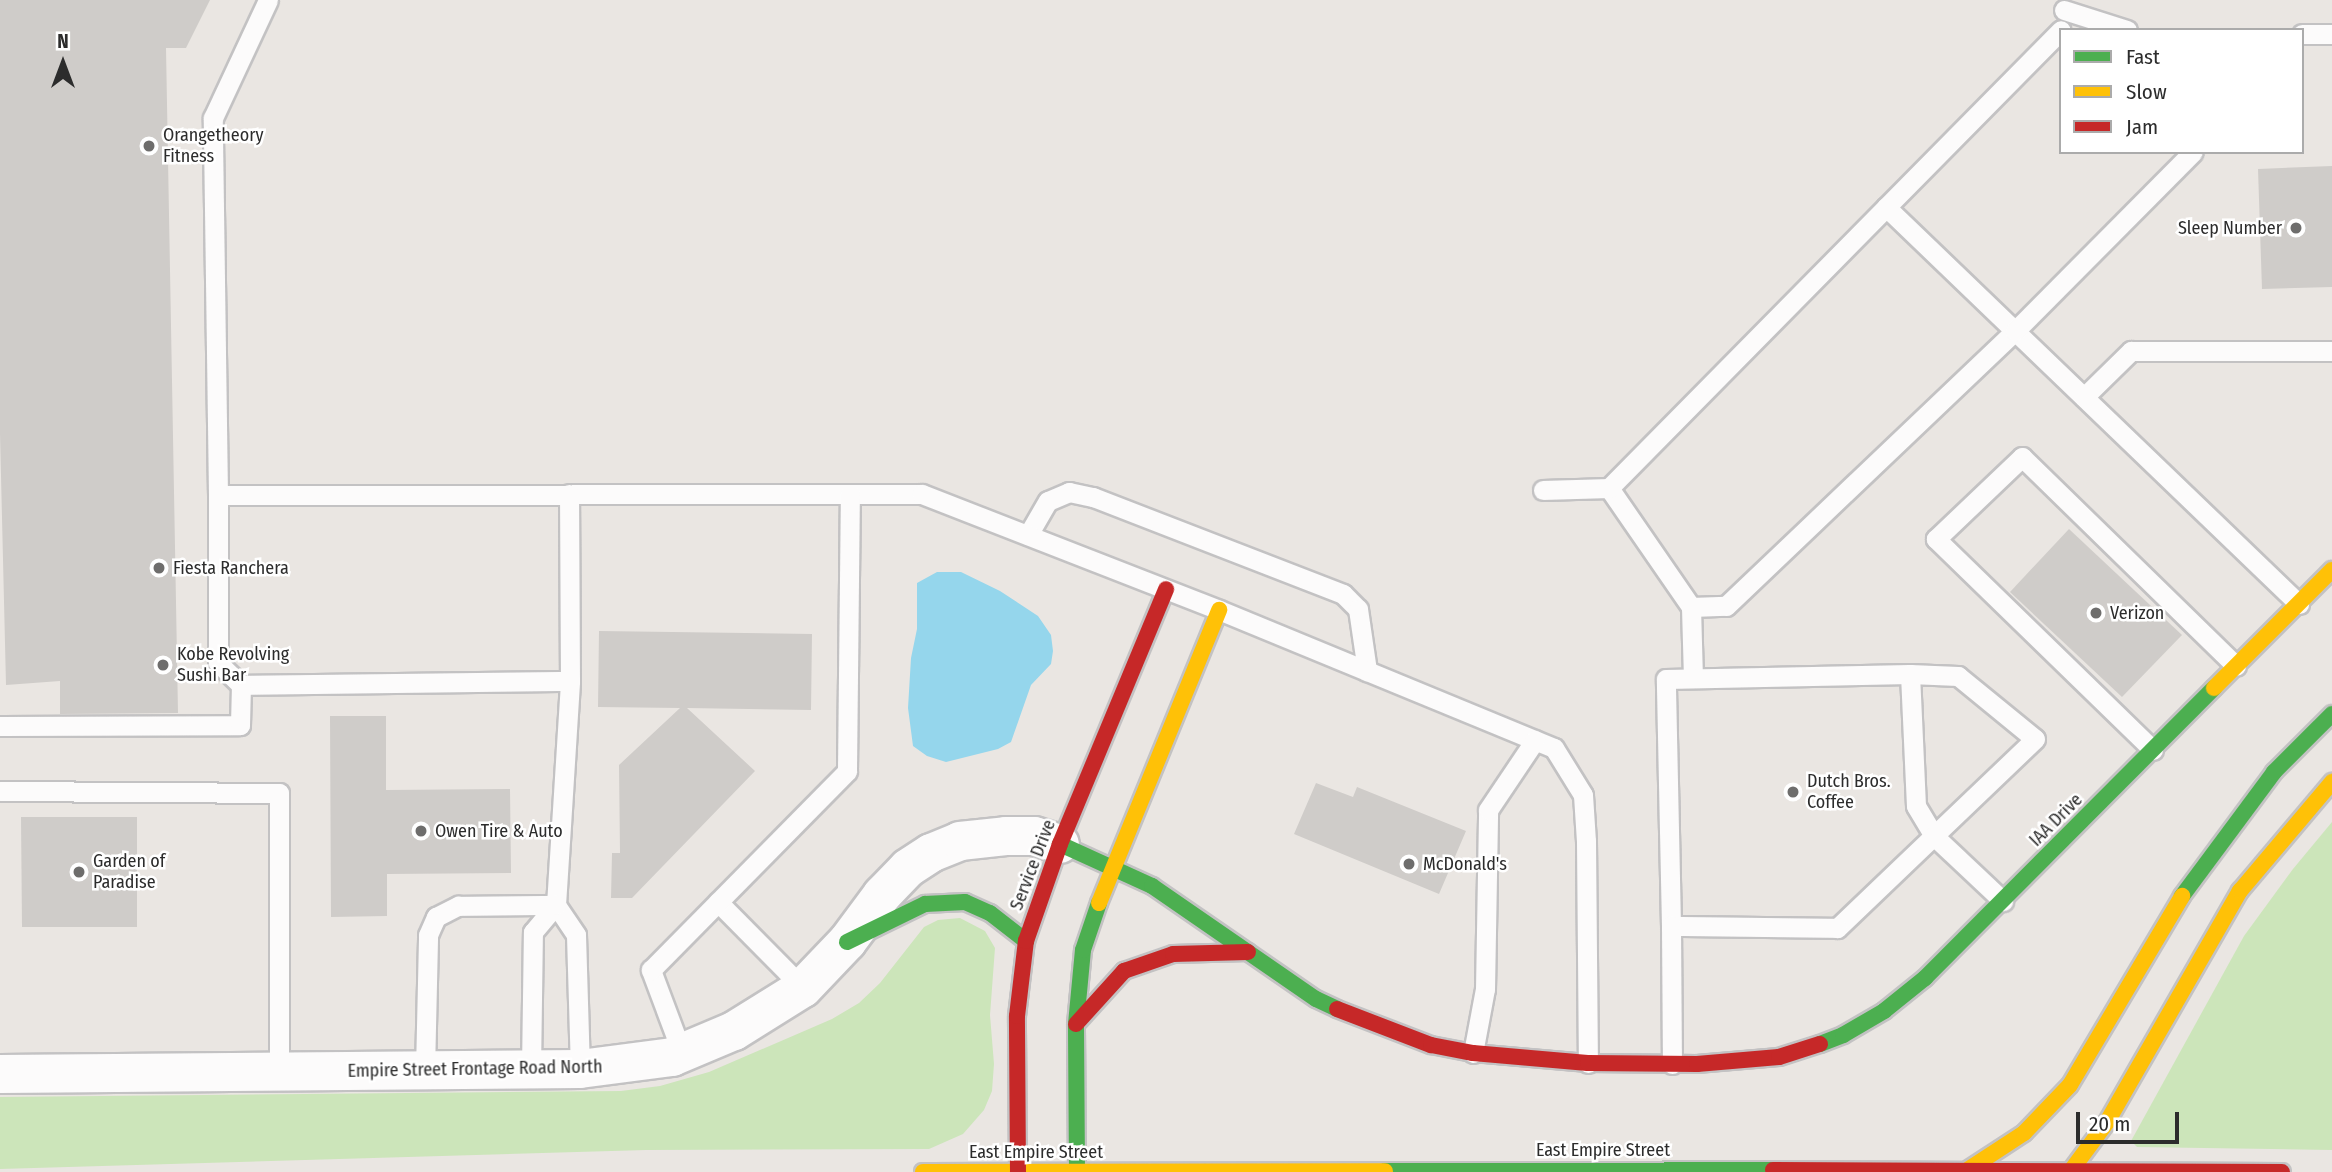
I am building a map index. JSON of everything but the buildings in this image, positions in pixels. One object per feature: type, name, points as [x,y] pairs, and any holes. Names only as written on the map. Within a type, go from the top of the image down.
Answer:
[{"type":"main road","name":"IAA Drive","points":[[1779,1057],[1805,1051],[1843,1035],[1884,1011],[1925,978],[2332,570]]},
{"type":"main road","name":"Service Drive","points":[[1018,1171],[1017,1016],[1026,941],[1060,844],[1166,589]]},
{"type":"main road","points":[[1077,1172],[1077,985],[1083,950],[1219,610]]},
{"type":"main road","points":[[1969,1168],[2024,1133],[2070,1085],[2190,883],[2274,772],[2332,714]]},
{"type":"main road","points":[[2072,1170],[2107,1122],[2240,891],[2332,782]]},
{"type":"main road","name":"Empire Street Frontage Road North","points":[[1060,844],[1152,886],[1316,999],[1359,1020],[1431,1045],[1473,1053],[1588,1063],[1728,1063],[1779,1057]]},
{"type":"main road","points":[[847,942],[925,904],[965,902],[990,913],[1026,941]]},
{"type":"main road","points":[[1076,1024],[1124,971],[1173,954],[1248,953]]},
{"type":"main road","name":"East Empire Street","points":[[923,1172],[1969,1168],[2283,1172]]},
{"type":"street","name":"Empire Street Frontage Road North","points":[[0,1074],[531,1070],[627,1065],[682,1053],[734,1031],[803,988],[847,942],[882,895],[908,868],[931,853],[960,841],[1006,835],[1034,835],[1060,844]]},
{"type":"lane","points":[[268,0],[213,118],[218,663],[241,685],[570,681]]},
{"type":"lane","points":[[1544,490],[1609,488],[1886,207],[2063,18],[2116,28]]},
{"type":"lane","points":[[2304,34],[2332,34]]},
{"type":"lane","points":[[1691,607],[1726,606],[2015,331],[2191,154]]},
{"type":"lane","points":[[1886,207],[2299,604]]},
{"type":"lane","points":[[2084,397],[2131,351],[2332,351]]},
{"type":"lane","points":[[2153,750],[1936,539],[2022,457],[2236,666]]},
{"type":"lane","points":[[1609,488],[1691,607],[1693,678]]},
{"type":"lane","points":[[1028,535],[1048,501],[1069,492],[1093,497],[1343,594],[1358,608],[1367,671]]},
{"type":"lane","points":[[531,1070],[533,932],[556,905],[570,681],[569,494]]},
{"type":"lane","points":[[682,1053],[651,970],[848,771],[850,494]]},
{"type":"lane","points":[[218,495],[922,494],[1219,610],[1535,740],[1553,748],[1583,795],[1586,841],[1588,1063]]},
{"type":"lane","points":[[1910,674],[1916,806],[1934,835],[2003,901]]},
{"type":"lane","points":[[1671,926],[1837,928],[2035,739],[1958,677],[1910,674],[1666,679],[1672,1064]]},
{"type":"lane","points":[[0,726],[240,725],[241,685]]},
{"type":"lane","points":[[1473,1053],[1485,989],[1488,810],[1535,740]]},
{"type":"lane","points":[[0,791],[279,793],[279,1071]]},
{"type":"lane","points":[[718,902],[803,988]]},
{"type":"lane","points":[[556,905],[576,935],[580,1069]]},
{"type":"lane","points":[[425,1071],[428,935],[436,917],[458,906],[556,905]]},
{"type":"green space","points":[[2332,822],[2332,1150],[2137,1147],[2131,1141],[2244,936],[2293,869]]},
{"type":"green space","points":[[960,918],[985,931],[995,948],[990,1015],[994,1064],[992,1091],[984,1110],[963,1134],[929,1149],[646,1150],[0,1169],[0,1097],[621,1091],[660,1086],[709,1072],[832,1019],[859,1003],[880,983],[924,927],[938,920]]},
{"type":"water","points":[[937,572],[961,572],[1000,591],[1038,616],[1051,635],[1053,651],[1051,664],[1031,685],[1011,742],[998,749],[946,762],[927,756],[913,746],[908,708],[911,658],[917,629],[917,583]]},
{"type":"traffic: fast","points":[[1820,1044],[1843,1035],[1884,1011],[1925,978],[2214,688]]},
{"type":"traffic: fast","points":[[2182,896],[2274,772],[2332,714]]},
{"type":"traffic: fast","points":[[1060,844],[1152,886],[1316,999],[1337,1009]]},
{"type":"traffic: fast","points":[[847,942],[925,904],[965,902],[990,913],[1026,941]]},
{"type":"traffic: fast","points":[[1077,1172],[1076,1024],[1083,950],[1099,903]]},
{"type":"traffic: fast","points":[[1385,1171],[1773,1170]]},
{"type":"traffic: slow","points":[[2214,688],[2332,570]]},
{"type":"traffic: slow","points":[[1099,903],[1219,610]]},
{"type":"traffic: slow","points":[[2070,1172],[2107,1122],[2240,891],[2332,782]]},
{"type":"traffic: slow","points":[[1969,1169],[2024,1133],[2070,1085],[2182,896]]},
{"type":"traffic: slow","points":[[923,1172],[1385,1171]]},
{"type":"traffic: jam","points":[[1018,1172],[1017,1016],[1026,941],[1060,844],[1166,589]]},
{"type":"traffic: jam","points":[[1076,1024],[1124,971],[1173,954],[1248,952]]},
{"type":"traffic: jam","points":[[1337,1009],[1431,1045],[1473,1053],[1588,1063],[1697,1064],[1779,1057],[1820,1044]]},
{"type":"traffic: jam","points":[[1773,1170],[2282,1172]]},
{"type":"place","name":"Orangetheory Fitness","points":[[149,146]]},
{"type":"place","name":"Sleep Number","points":[[2296,228]]},
{"type":"place","name":"Fiesta Ranchera","points":[[159,568]]},
{"type":"place","name":"Verizon","points":[[2096,613]]},
{"type":"place","name":"Kobe Revolving Sushi Bar","points":[[163,665]]},
{"type":"place","name":"Dutch Bros. Coffee","points":[[1793,792]]},
{"type":"place","name":"Owen Tire & Auto","points":[[421,831]]},
{"type":"place","name":"McDonald's","points":[[1409,864]]},
{"type":"place","name":"Garden of Paradise","points":[[79,872]]}]
